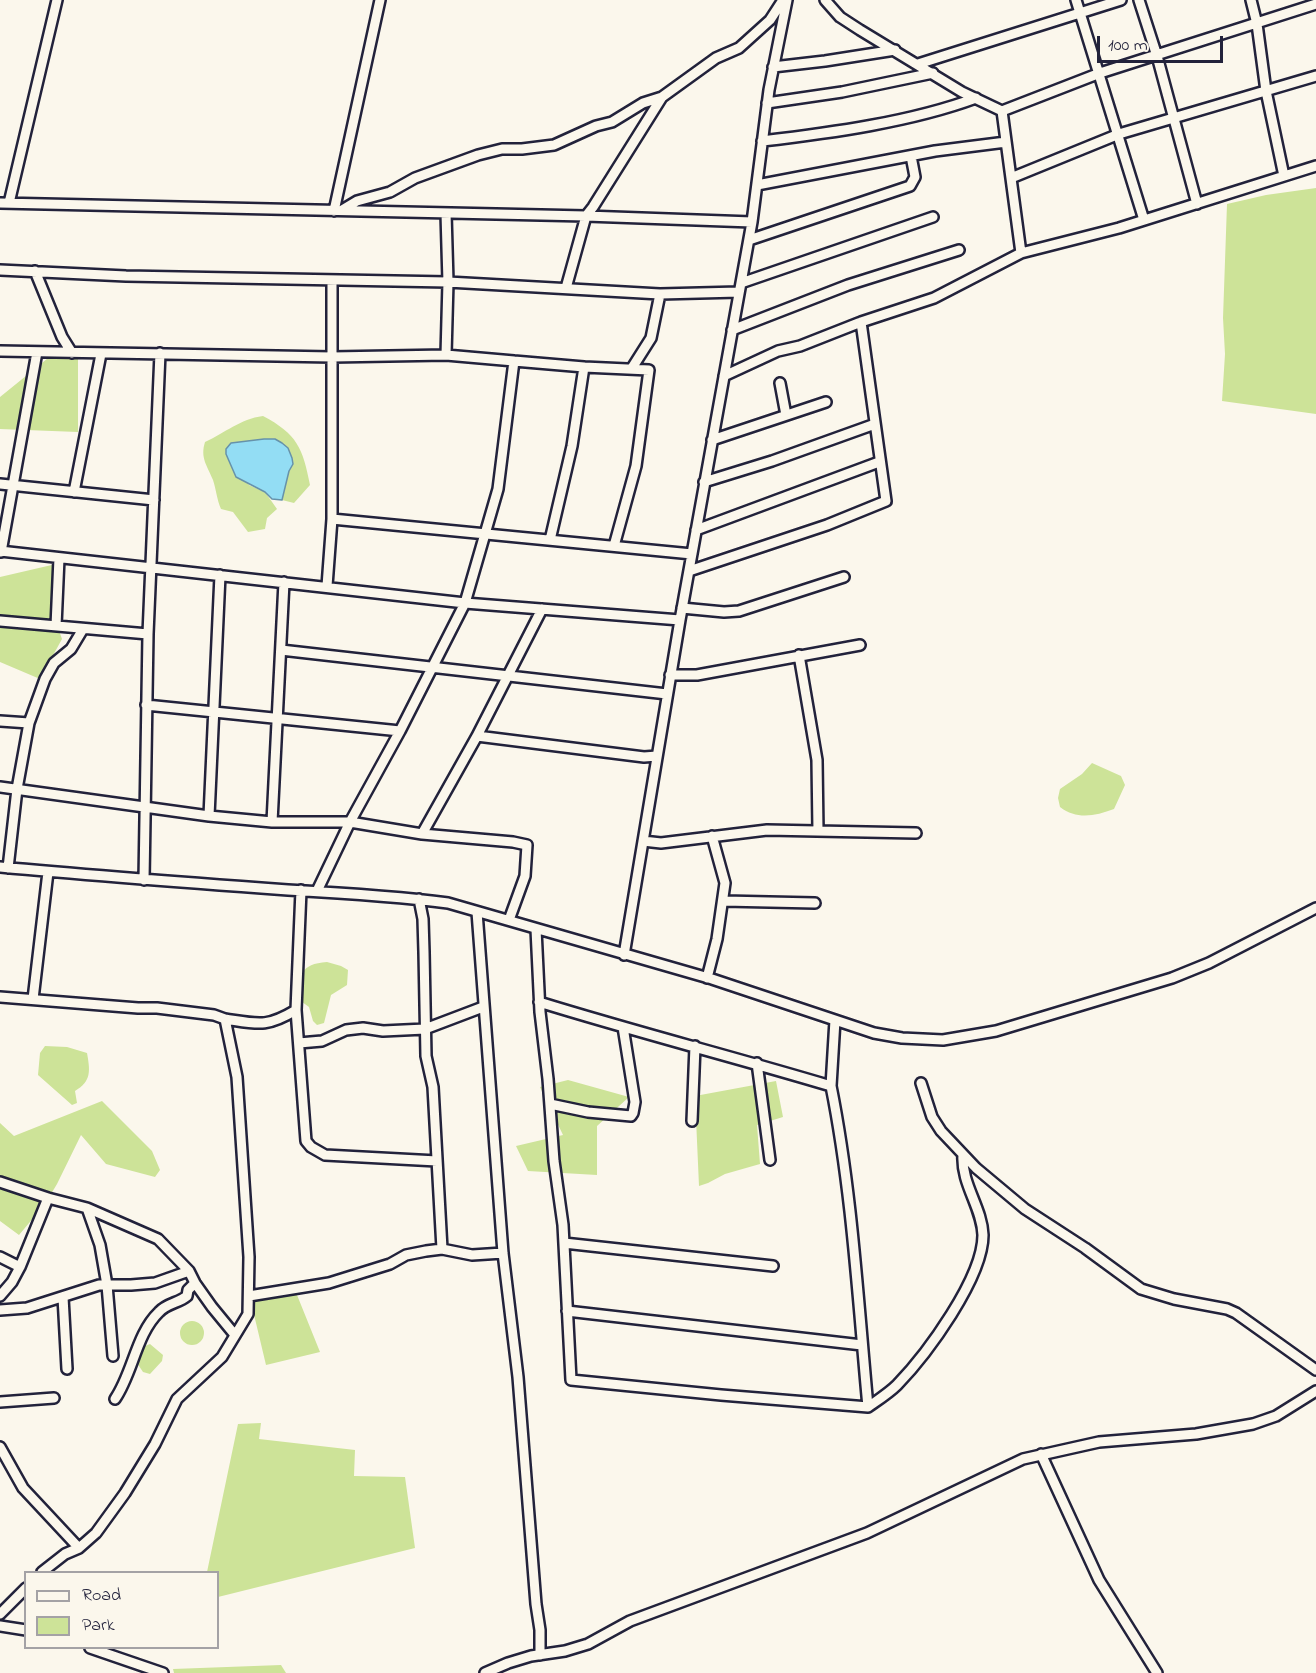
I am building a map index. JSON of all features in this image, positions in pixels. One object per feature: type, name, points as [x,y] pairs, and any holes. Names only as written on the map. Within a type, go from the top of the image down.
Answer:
[{"type":"street","points":[[57,0],[5,203],[752,222]]},
{"type":"street","points":[[337,211],[380,0]]},
{"type":"street","points":[[337,211],[357,201],[390,192],[415,178],[478,155],[502,149],[554,145],[596,126],[612,122],[643,103],[662,97],[716,58],[739,48],[770,20],[785,0]]},
{"type":"street","points":[[624,955],[688,571],[749,240],[767,103],[785,0]]},
{"type":"street","points":[[825,0],[840,17],[975,98],[1002,111],[1100,73],[1316,4]]},
{"type":"street","points":[[1076,0],[1144,220]]},
{"type":"street","points":[[918,64],[1121,0]]},
{"type":"street","points":[[1139,0],[1157,56],[1197,204]]},
{"type":"street","points":[[1251,0],[1257,24],[1266,91],[1284,176]]},
{"type":"street","points":[[773,66],[825,61],[895,50]]},
{"type":"street","points":[[767,103],[842,92],[933,73]]},
{"type":"street","points":[[1011,178],[1119,134],[1316,76]]},
{"type":"street","points":[[566,288],[586,216],[662,97]]},
{"type":"street","points":[[762,141],[815,135],[944,110],[975,98]]},
{"type":"street","points":[[1002,111],[1021,253]]},
{"type":"street","points":[[757,185],[911,156],[1006,142]]},
{"type":"street","points":[[749,240],[910,186],[915,177],[911,156]]},
{"type":"street","points":[[724,376],[778,351],[800,346],[861,322],[934,298],[1021,253],[1144,220],[1316,166]]},
{"type":"street","points":[[446,213],[448,282],[446,355]]},
{"type":"street","points":[[0,270],[126,276],[448,282],[660,294],[740,287],[933,217]]},
{"type":"street","points":[[732,330],[848,285],[959,250]]},
{"type":"street","points":[[35,272],[62,337],[72,353]]},
{"type":"street","points":[[327,586],[332,519],[332,280]]},
{"type":"street","points":[[632,368],[651,338],[660,294]]},
{"type":"street","points":[[688,571],[827,525],[886,501],[861,322]]},
{"type":"street","points":[[0,351],[332,357],[446,355],[649,370],[636,466],[614,546]]},
{"type":"street","points":[[37,352],[0,552],[327,586],[465,603],[680,620]]},
{"type":"street","points":[[144,880],[148,634],[160,353]]},
{"type":"street","points":[[74,492],[101,354]]},
{"type":"street","points":[[317,891],[350,822],[400,731],[465,603],[498,489],[514,360]]},
{"type":"street","points":[[550,540],[572,446],[584,367]]},
{"type":"street","points":[[780,383],[786,415]]},
{"type":"street","points":[[712,440],[826,402]]},
{"type":"street","points":[[704,482],[772,461],[874,424]]},
{"type":"street","points":[[696,530],[879,462]]},
{"type":"street","points":[[0,484],[154,500]]},
{"type":"street","points":[[332,519],[692,554]]},
{"type":"street","points":[[56,626],[59,558]]},
{"type":"street","points":[[209,816],[220,575]]},
{"type":"street","points":[[682,608],[724,612],[745,609],[844,577]]},
{"type":"street","points":[[272,822],[284,582]]},
{"type":"street","points":[[422,834],[477,736],[542,609]]},
{"type":"street","points":[[0,621],[148,634]]},
{"type":"street","points":[[83,629],[71,649],[54,663],[45,679],[30,723],[4,868],[448,903],[707,978],[874,1033],[921,1040],[954,1039],[996,1031],[1172,978],[1209,963],[1316,908]]},
{"type":"street","points":[[670,675],[697,675],[860,645]]},
{"type":"street","points":[[281,650],[667,694]]},
{"type":"street","points":[[800,655],[817,760],[818,831]]},
{"type":"street","points":[[146,705],[400,731]]},
{"type":"street","points":[[0,720],[30,723]]},
{"type":"street","points":[[477,736],[644,757],[657,756]]},
{"type":"street","points":[[0,787],[209,816],[272,822],[350,822],[422,834],[527,845],[525,876],[509,920]]},
{"type":"street","points":[[643,841],[661,843],[766,830],[916,833]]},
{"type":"street","points":[[707,978],[724,901],[725,883],[712,836]]},
{"type":"street","points":[[33,999],[48,872]]},
{"type":"street","points":[[301,890],[296,1010],[306,1141],[311,1147],[325,1155],[437,1161]]},
{"type":"street","points":[[419,899],[423,919],[424,1029],[426,1056],[433,1087],[442,1249]]},
{"type":"street","points":[[724,901],[815,903]]},
{"type":"street","points":[[477,912],[503,1253],[518,1377],[540,1630],[540,1655]]},
{"type":"street","points":[[536,928],[539,1002],[564,1243],[571,1380],[868,1407],[896,1386],[934,1341],[961,1298],[975,1266],[983,1233],[964,1174],[963,1155]]},
{"type":"street","points":[[0,997],[157,1008],[214,1015],[225,1019],[260,1024],[278,1021],[296,1010]]},
{"type":"street","points":[[539,1002],[831,1086]]},
{"type":"street","points":[[299,1043],[322,1041],[346,1030],[363,1028],[382,1031],[424,1029],[483,1006]]},
{"type":"street","points":[[43,1571],[65,1554],[79,1548],[96,1533],[125,1493],[155,1444],[177,1399],[222,1357],[249,1314],[249,1257],[237,1077],[225,1019]]},
{"type":"street","points":[[835,1020],[831,1086],[843,1152],[868,1407]]},
{"type":"street","points":[[550,1104],[610,1115],[631,1116],[635,1102],[623,1028]]},
{"type":"street","points":[[692,1122],[695,1046]]},
{"type":"street","points":[[756,1063],[770,1160]]},
{"type":"street","points":[[921,1083],[934,1122],[963,1155],[1025,1209],[1085,1248],[1141,1289],[1174,1299],[1227,1309],[1245,1319],[1316,1370]]},
{"type":"street","points":[[0,1182],[87,1208],[158,1239],[189,1271],[195,1283],[235,1335]]},
{"type":"street","points":[[0,1296],[12,1282],[20,1267],[48,1198]]},
{"type":"street","points":[[87,1208],[100,1245],[113,1356]]},
{"type":"street","points":[[564,1243],[773,1266]]},
{"type":"street","points":[[249,1296],[329,1283],[390,1264],[406,1255],[442,1249],[472,1255],[503,1253]]},
{"type":"street","points":[[0,1257],[20,1267]]},
{"type":"street","points":[[0,1310],[27,1308],[99,1285],[155,1283],[189,1271]]},
{"type":"street","points":[[115,1399],[124,1387],[142,1338],[158,1312],[169,1304],[184,1299],[188,1290],[195,1283]]},
{"type":"street","points":[[63,1297],[67,1369]]},
{"type":"street","points":[[567,1311],[862,1345]]},
{"type":"street","points":[[485,1673],[508,1663],[577,1648],[630,1621],[848,1540],[1013,1463],[1041,1454],[1099,1442],[1196,1434],[1253,1424],[1276,1416],[1316,1391]]},
{"type":"street","points":[[0,1402],[54,1398]]},
{"type":"street","points":[[0,1447],[22,1488],[79,1548]]},
{"type":"street","points":[[1041,1454],[1099,1580],[1157,1673]]},
{"type":"street","points":[[0,1614],[24,1590]]},
{"type":"street","points":[[0,1626],[24,1630]]},
{"type":"street","points":[[96,1649],[163,1673]]},
{"type":"green space","points":[[1316,188],[1316,414],[1222,401],[1225,354],[1223,318],[1227,204],[1266,195]]},
{"type":"green space","points":[[78,347],[78,432],[0,429],[0,397],[58,350]]},
{"type":"green space","points":[[263,416],[284,429],[297,443],[310,485],[294,503],[282,500],[293,464],[275,439],[231,444],[249,485],[265,492],[277,509],[267,518],[265,529],[248,532],[233,512],[221,509],[203,453],[205,442],[247,420]]},
{"type":"green space","points":[[56,564],[58,590],[51,608],[62,639],[40,679],[0,662],[0,577]]},
{"type":"green space","points":[[1092,763],[1121,776],[1125,785],[1114,809],[1086,816],[1066,811],[1060,807],[1058,798],[1060,789],[1082,774]]},
{"type":"green space","points":[[327,962],[348,970],[347,985],[331,995],[324,1023],[317,1025],[313,1021],[309,1007],[298,999],[299,983],[306,968]]},
{"type":"green space","points":[[45,1046],[67,1047],[87,1053],[88,1075],[81,1087],[75,1091],[77,1103],[72,1105],[38,1075],[40,1053]]},
{"type":"green space","points":[[568,1080],[629,1097],[597,1126],[597,1175],[528,1171],[516,1146],[563,1135],[540,1087]]},
{"type":"green space","points":[[776,1081],[783,1117],[757,1125],[760,1164],[725,1174],[699,1186],[695,1096]]},
{"type":"green space","points":[[102,1101],[152,1151],[160,1170],[155,1177],[106,1164],[81,1135],[45,1204],[19,1235],[0,1221],[0,1123],[14,1136]]},
{"type":"green space","points":[[295,1290],[320,1352],[266,1365],[251,1302]]},
{"type":"green space","points":[[192,1321],[201,1324],[204,1333],[201,1342],[192,1345],[183,1342],[180,1333],[183,1324]]},
{"type":"green space","points":[[150,1344],[163,1355],[162,1361],[150,1374],[143,1372],[135,1360],[140,1348]]},
{"type":"green space","points":[[261,1423],[259,1439],[355,1450],[354,1476],[405,1477],[415,1548],[219,1597],[219,1571],[207,1571],[238,1424]]},
{"type":"green space","points":[[281,1665],[286,1673],[174,1673],[173,1669]]},
{"type":"water","points":[[275,439],[282,443],[288,448],[292,458],[293,464],[282,500],[272,499],[265,492],[236,477],[226,454],[226,449],[231,443]]}]
